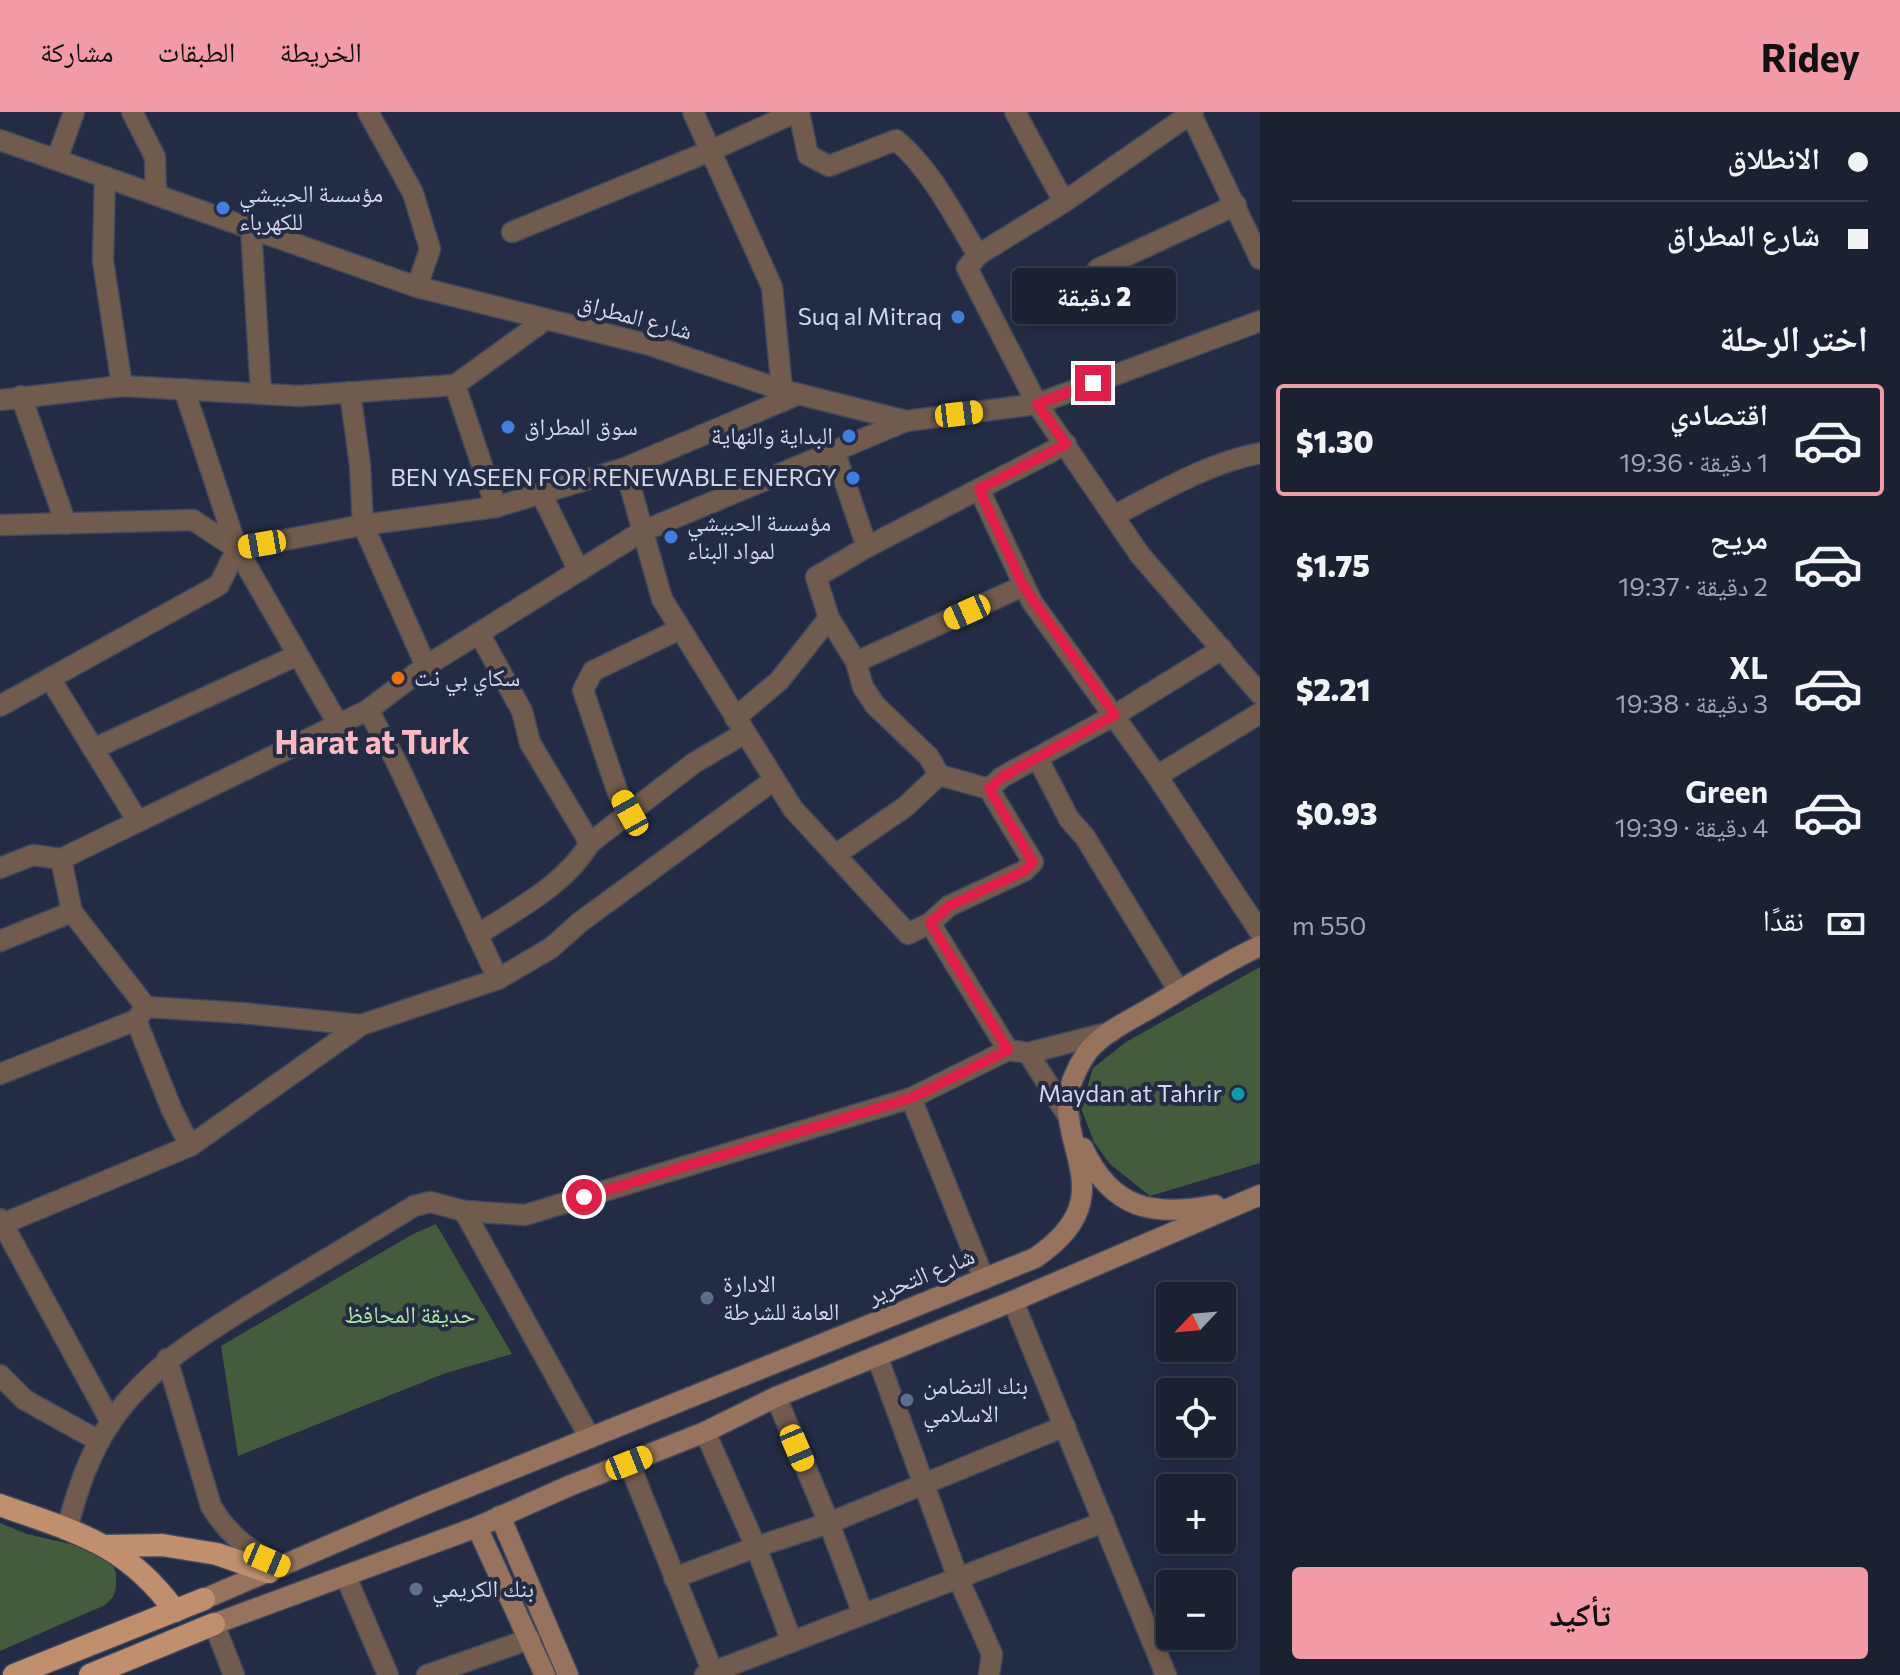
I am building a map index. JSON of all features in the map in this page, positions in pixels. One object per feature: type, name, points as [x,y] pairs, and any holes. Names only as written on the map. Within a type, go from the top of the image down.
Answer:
[{"type":"highway","points":[[0,1505],[106,1546],[141,1570],[175,1611]]},
{"type":"highway","points":[[106,1546],[162,1545],[217,1554],[276,1569]]},
{"type":"highway","points":[[14,1675],[204,1599]]},
{"type":"highway","points":[[90,1675],[214,1624]]},
{"type":"main road","name":"شارع التحرير","points":[[204,1599],[555,1452],[1035,1258],[1056,1245],[1079,1208],[1083,1189],[1081,1166],[1067,1094],[1088,1051],[1111,1032],[1232,959],[1260,946]]},
{"type":"main road","points":[[1070,1119],[1091,1164],[1106,1184],[1121,1196],[1144,1207],[1165,1211],[1189,1210],[1259,1196]]},
{"type":"main road","points":[[214,1624],[477,1527],[569,1486],[705,1432],[776,1397],[1013,1301],[1259,1196]]},
{"type":"main road","points":[[596,1436],[603,1456],[622,1465]]},
{"type":"main road","points":[[555,1452],[571,1466],[573,1475],[569,1486]]},
{"type":"main road","points":[[500,1516],[568,1675]]},
{"type":"main road","points":[[477,1527],[545,1675]]},
{"type":"street","points":[[57,159],[74,112]]},
{"type":"street","points":[[132,112],[155,157],[156,194]]},
{"type":"street","points":[[368,112],[413,193],[430,249],[417,287]]},
{"type":"street","points":[[0,525],[193,520],[237,549],[363,525],[496,507],[625,468],[790,392],[772,287],[693,112]]},
{"type":"street","points":[[512,232],[798,112],[808,155],[829,166],[896,140],[934,186],[978,255]]},
{"type":"street","points":[[1015,112],[1064,202]]},
{"type":"street","points":[[1260,259],[1192,113],[1064,202],[978,255],[967,268],[1037,404],[1140,555],[1260,694]]},
{"type":"street","name":"شارع المطراق","points":[[0,140],[417,287],[650,345],[790,392],[906,421],[1037,404],[1260,321]]},
{"type":"street","points":[[105,177],[103,261],[122,386]]},
{"type":"street","points":[[1098,269],[1236,205]]},
{"type":"street","points":[[251,228],[261,393]]},
{"type":"street","points":[[0,400],[122,386],[299,396],[455,385],[545,320]]},
{"type":"street","points":[[455,385],[496,507]]},
{"type":"street","points":[[184,389],[237,549],[338,724]]},
{"type":"street","points":[[350,392],[360,465],[363,525],[426,666]]},
{"type":"street","points":[[21,396],[66,524]]},
{"type":"street","points":[[0,868],[33,855],[61,859],[368,710],[426,666],[641,532],[906,421]]},
{"type":"street","points":[[625,468],[662,599],[680,629],[793,809],[908,934],[930,923],[949,906],[1024,871],[1033,862],[989,789],[939,775],[929,757],[875,705],[863,687],[856,662],[829,618],[816,577],[867,547],[1066,444]]},
{"type":"street","points":[[834,450],[867,547]]},
{"type":"street","points":[[1115,515],[1189,477],[1234,458],[1260,453]]},
{"type":"street","points":[[979,489],[1023,586],[1157,776],[1260,934],[1232,959]]},
{"type":"street","points":[[541,493],[579,571]]},
{"type":"street","points":[[0,706],[219,585],[237,549]]},
{"type":"street","points":[[856,662],[1023,586]]},
{"type":"street","points":[[477,935],[546,890],[580,860],[590,843],[740,725],[829,618]]},
{"type":"street","points":[[630,813],[618,793],[583,690],[593,671],[680,629]]},
{"type":"street","points":[[479,633],[522,711],[530,743],[590,843]]},
{"type":"street","points":[[989,789],[1002,777],[1115,715],[1222,649]]},
{"type":"street","points":[[93,749],[298,655]]},
{"type":"street","points":[[51,680],[137,820]]},
{"type":"street","points":[[368,710],[396,761],[498,979]]},
{"type":"street","points":[[1157,776],[1260,713]]},
{"type":"street","points":[[1038,759],[1069,819],[1085,837],[1179,991]]},
{"type":"street","points":[[835,855],[905,807],[939,775]]},
{"type":"street","points":[[111,1422],[1,1222],[190,1146],[361,1025],[498,979],[551,948],[579,923],[774,780]]},
{"type":"street","points":[[61,859],[72,912],[141,1014],[171,1108],[190,1146]]},
{"type":"street","points":[[0,941],[72,912]]},
{"type":"street","points":[[930,923],[1018,1052],[1070,1119]]},
{"type":"street","points":[[0,1074],[141,1014],[242,1013],[361,1025]]},
{"type":"street","points":[[67,1529],[79,1483],[99,1441],[137,1389],[167,1359],[414,1206],[430,1202],[464,1211],[525,1215],[911,1098],[1018,1052],[1111,1032]]},
{"type":"street","points":[[911,1098],[984,1279]]},
{"type":"street","points":[[464,1211],[596,1436]]},
{"type":"street","points":[[1013,1301],[1166,1675]]},
{"type":"street","points":[[877,1356],[958,1578],[992,1654],[989,1675]]},
{"type":"street","points":[[167,1359],[211,1506],[239,1541],[276,1569]]},
{"type":"street","points":[[0,1375],[25,1400],[99,1441]]},
{"type":"street","points":[[776,1397],[863,1614]]},
{"type":"street","points":[[674,1578],[829,1523],[1065,1426]]},
{"type":"street","points":[[705,1432],[756,1547],[792,1642]]},
{"type":"street","points":[[622,1465],[674,1578],[710,1674],[1104,1522]]},
{"type":"street","points":[[346,1577],[388,1675]]},
{"type":"street","points":[[214,1624],[234,1675]]},
{"type":"street","points":[[427,1675],[530,1639]]},
{"type":"green space","points":[[1260,967],[1260,1163],[1150,1196],[1110,1164],[1094,1142],[1081,1108],[1093,1068],[1126,1042]]},
{"type":"green space","name":"حديقة المحافظ","points":[[436,1224],[512,1354],[446,1373],[238,1456],[221,1346],[413,1234]]},
{"type":"green space","points":[[0,1523],[27,1534],[91,1549],[110,1559],[116,1573],[113,1597],[105,1605],[0,1651]]},
{"type":"place","name":"مؤسسة الحبيشي للكهرباء","points":[[223,208]]},
{"type":"place","name":"Suq al Mitraq","points":[[958,317]]},
{"type":"place","name":"سوق المطراق","points":[[508,427]]},
{"type":"place","name":"البداية والنهاية","points":[[849,436]]},
{"type":"place","name":"BEN YASEEN FOR RENEWABLE ENERGY","points":[[853,478]]},
{"type":"place","name":"مؤسسة الحبيشي لمواد البناء","points":[[671,537]]},
{"type":"place","name":"سكاي بي نت","points":[[398,678]]},
{"type":"place","name":"Maydan at Tahrir","points":[[1238,1094]]},
{"type":"place","name":"الادارة العامة للشرطة","points":[[707,1298]]},
{"type":"place","name":"بنك التضامن الاسلامي","points":[[907,1400]]},
{"type":"place","name":"بنك الكريمي","points":[[416,1589]]},
{"type":"district","name":"Harat at Turk","points":[[372,743]]},
{"type":"route","points":[[584,1197],[911,1098],[1008,1050],[930,923],[949,906],[1024,871],[1033,862],[989,789],[1002,777],[1115,715],[1032,602],[979,489],[1066,444],[1037,404],[1093,383]]}]
